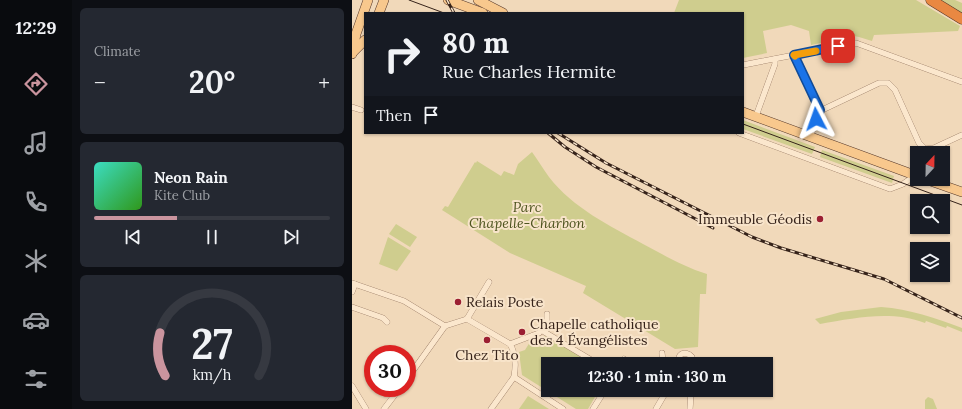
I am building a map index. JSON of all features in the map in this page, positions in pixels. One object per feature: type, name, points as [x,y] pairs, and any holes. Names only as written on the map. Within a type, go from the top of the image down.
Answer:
[{"type":"highway","points":[[931,0],[962,19]]},
{"type":"main road","points":[[352,54],[356,34],[368,0]]},
{"type":"main road","points":[[379,12],[384,0]]},
{"type":"main road","points":[[448,0],[480,12]]},
{"type":"main road","points":[[478,0],[501,12]]},
{"type":"main road","points":[[352,54],[364,41]]},
{"type":"main road","points":[[744,112],[910,172]]},
{"type":"main road","points":[[945,186],[962,192]]},
{"type":"street","points":[[744,66],[858,43],[962,82]]},
{"type":"street","points":[[794,55],[820,110]]},
{"type":"street","points":[[756,116],[775,64],[775,59]]},
{"type":"street","points":[[810,137],[820,110],[879,83],[888,83],[894,90],[921,146]]},
{"type":"street","points":[[352,107],[361,110]]},
{"type":"street","points":[[743,134],[890,189],[903,184],[910,179]]},
{"type":"street","points":[[938,146],[962,135]]},
{"type":"street","points":[[416,366],[445,326],[467,319],[489,282]]},
{"type":"street","points":[[352,292],[353,284],[404,301],[445,326]]},
{"type":"street","points":[[352,307],[383,318],[387,322]]},
{"type":"street","points":[[510,344],[538,334],[547,320],[547,314]]},
{"type":"street","points":[[467,319],[510,344],[514,351],[516,369],[514,377],[491,409]]},
{"type":"street","points":[[541,330],[586,357]]},
{"type":"street","points":[[679,357],[685,352],[692,357]]},
{"type":"street","points":[[662,353],[662,357]]},
{"type":"street","points":[[514,377],[563,409]]},
{"type":"street","points":[[352,386],[366,409]]},
{"type":"street","points":[[384,409],[393,397]]},
{"type":"street","points":[[593,409],[601,397]]},
{"type":"street","points":[[656,409],[663,397]]},
{"type":"street","points":[[690,409],[691,397]]},
{"type":"green space","points":[[679,0],[916,0],[960,26],[958,31],[874,35],[872,41],[854,36],[811,45],[809,31],[791,25],[763,31],[767,53],[744,58],[744,12],[674,12]]},
{"type":"green space","points":[[939,0],[955,0],[962,3],[962,15]]},
{"type":"green space","points":[[744,120],[815,147],[812,154],[744,129]]},
{"type":"green space","points":[[822,150],[894,176],[892,183],[820,157]]},
{"type":"green space","name":"Parc Chapelle-Charbon","points":[[532,152],[549,177],[569,198],[581,207],[605,223],[666,256],[690,268],[707,274],[706,294],[700,294],[698,347],[675,349],[583,293],[586,286],[510,253],[442,210],[445,206],[448,207],[475,162],[476,163],[477,161],[501,176],[504,171],[514,175],[518,164]]},
{"type":"green space","points":[[396,224],[417,237],[410,247],[389,234]]},
{"type":"green space","points":[[388,237],[411,251],[397,271],[379,264]]},
{"type":"green space","points":[[881,307],[932,317],[962,328],[962,332],[947,326],[946,328],[926,321],[925,323],[899,317],[873,316],[820,324],[815,319],[841,312]]},
{"type":"green space","points":[[546,336],[581,357],[541,357],[541,387],[522,375],[519,352],[525,350],[530,342]]},
{"type":"green space","points":[[528,396],[549,409],[519,409]]},
{"type":"green space","points":[[557,397],[595,397],[588,409],[576,409]]},
{"type":"green space","points":[[928,397],[933,399],[937,409],[925,409],[925,400]]},
{"type":"tram line","points":[[409,0],[441,12]]},
{"type":"tram line","points":[[744,124],[962,205]]},
{"type":"railway","points":[[447,0],[453,12]]},
{"type":"railway","points":[[549,134],[565,147],[596,167],[713,228]]},
{"type":"railway","points":[[560,134],[606,163],[752,237],[781,248],[884,279],[962,318]]},
{"type":"slow traffic","points":[[795,56],[794,55],[816,51]]},
{"type":"place","name":"Immeuble Géodis","points":[[820,219]]},
{"type":"place","name":"Relais Poste","points":[[458,302]]},
{"type":"place","name":"Chapelle catholique des 4 Évangélistes","points":[[522,332]]},
{"type":"place","name":"Chez Tito","points":[[487,340]]},
{"type":"route","points":[[816,119],[820,110],[794,55],[838,46]]}]
